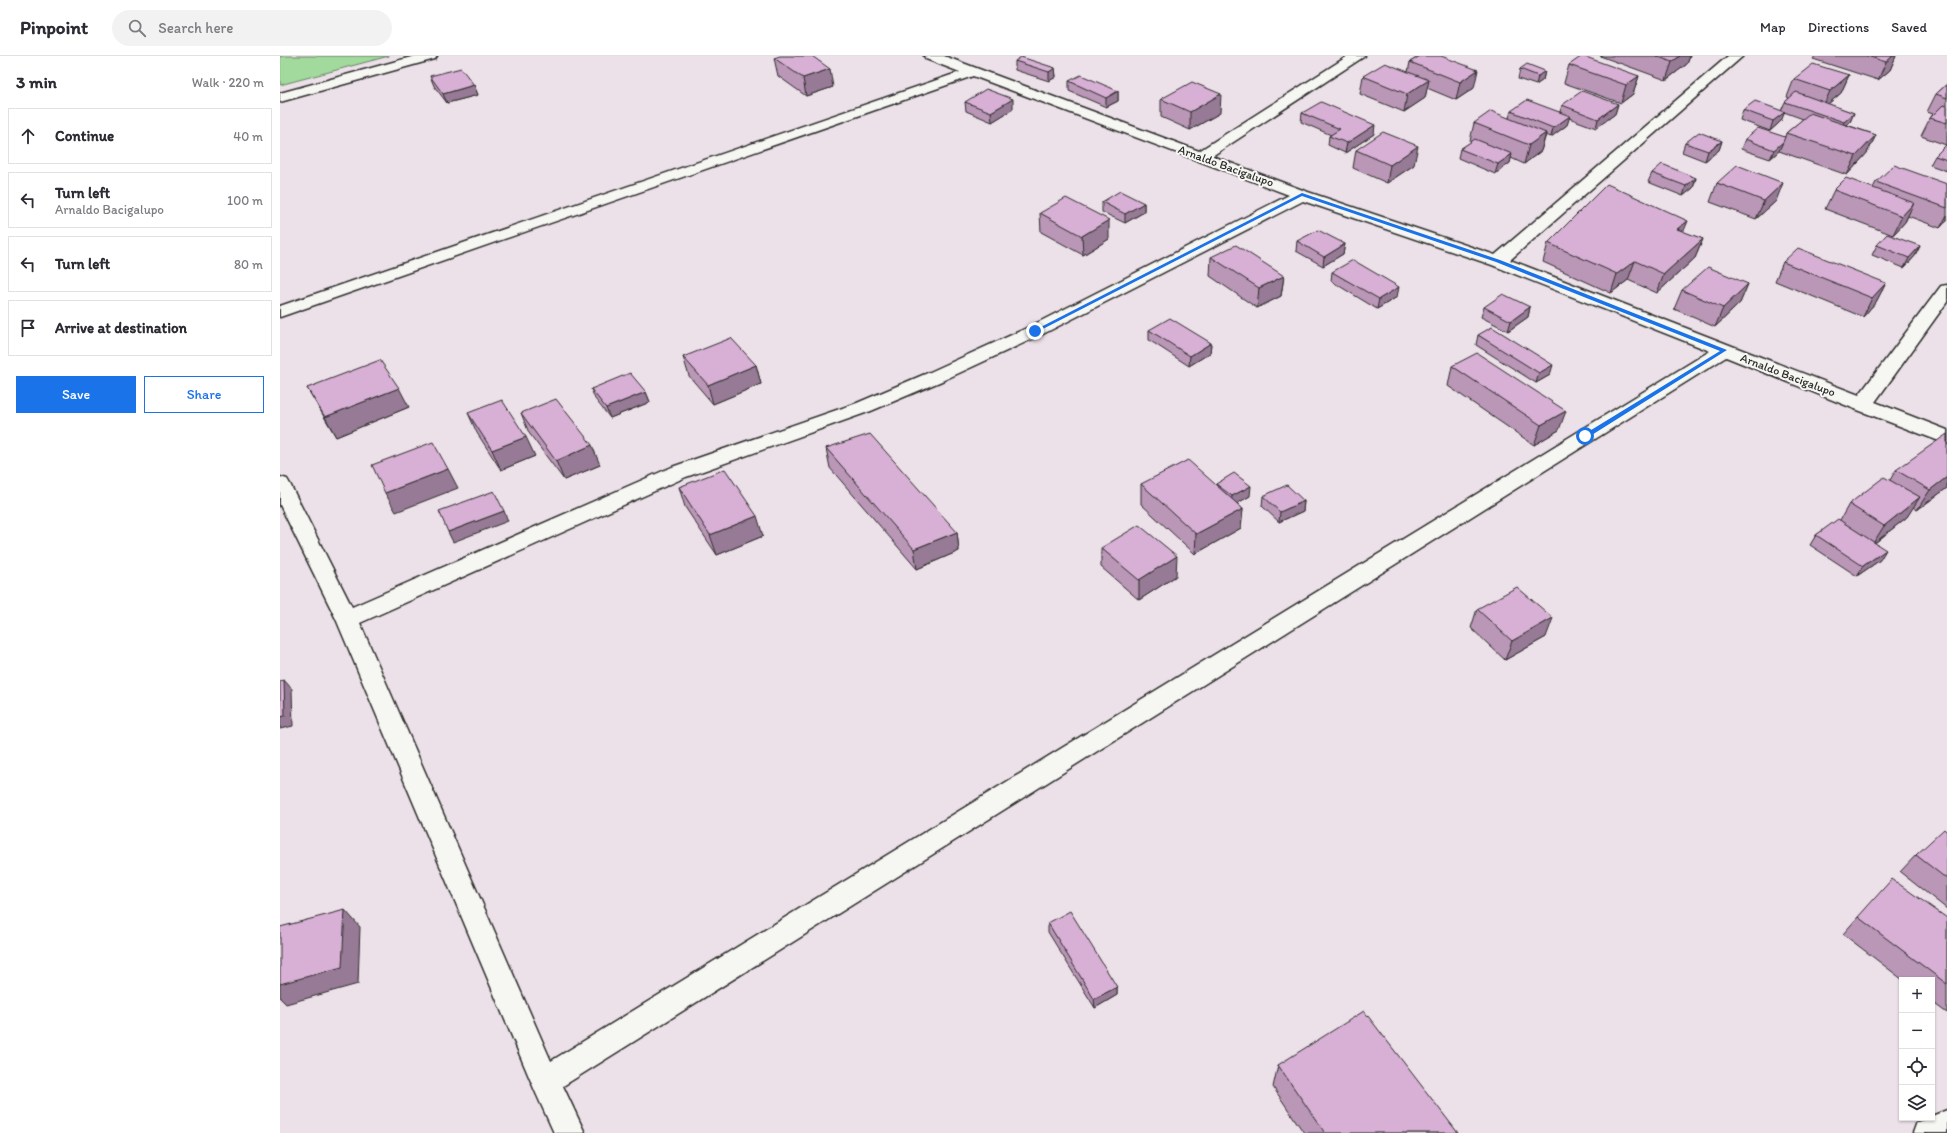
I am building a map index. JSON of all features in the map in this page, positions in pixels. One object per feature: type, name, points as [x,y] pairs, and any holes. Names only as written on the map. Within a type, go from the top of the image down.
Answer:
[{"type":"street","points":[[280,98],[430,56]]},
{"type":"street","name":"Arnaldo Bacigalupo","points":[[931,56],[954,65],[973,64],[1200,157],[1302,194],[1498,261],[1862,405],[1947,437]]},
{"type":"street","points":[[1200,157],[1358,56]]},
{"type":"street","points":[[1498,261],[1736,56]]},
{"type":"street","points":[[280,312],[973,64]]},
{"type":"street","points":[[347,619],[679,472],[864,407],[937,376],[1035,331],[1302,194]]},
{"type":"street","points":[[1862,405],[1947,290]]},
{"type":"street","points":[[545,1081],[1724,350]]},
{"type":"street","points":[[280,484],[347,619],[545,1081],[570,1133]]},
{"type":"street","points":[[1928,1133],[1947,1125]]},
{"type":"green space","points":[[280,56],[389,56],[280,85]]},
{"type":"building","points":[[780,56],[812,56],[830,69],[803,78],[774,58]]},
{"type":"building","points":[[1420,56],[1441,56],[1478,70],[1460,82],[1410,62]]},
{"type":"building","points":[[1582,56],[1639,76],[1626,85],[1569,65]]},
{"type":"building","points":[[1656,56],[1680,56],[1672,62]]},
{"type":"building","points":[[1867,56],[1893,56],[1886,62]]},
{"type":"building","points":[[1021,57],[1055,68],[1049,72],[1015,61]]},
{"type":"building","points":[[1385,63],[1429,80],[1407,94],[1363,76]]},
{"type":"building","points":[[1527,64],[1545,71],[1538,76],[1520,69]]},
{"type":"building","points":[[1813,64],[1849,75],[1830,91],[1794,79]]},
{"type":"building","points":[[461,68],[474,85],[443,94],[430,76]]},
{"type":"building","points":[[1081,75],[1118,91],[1106,98],[1069,81]]},
{"type":"building","points":[[1192,82],[1221,94],[1190,112],[1161,99]]},
{"type":"building","points":[[1947,84],[1947,98],[1936,94]]},
{"type":"building","points":[[986,89],[1013,99],[991,112],[965,102]]},
{"type":"building","points":[[1582,91],[1618,104],[1598,119],[1562,105]]},
{"type":"building","points":[[1796,92],[1854,113],[1844,122],[1785,102]]},
{"type":"building","points":[[1527,100],[1570,116],[1553,128],[1511,111]]},
{"type":"building","points":[[1755,101],[1785,112],[1773,121],[1743,110]]},
{"type":"building","points":[[1321,102],[1375,125],[1347,143],[1329,136],[1340,129],[1302,113]]},
{"type":"building","points":[[1943,105],[1947,106],[1947,123],[1930,118]]},
{"type":"building","points":[[1491,111],[1546,133],[1529,145],[1474,123]]},
{"type":"building","points":[[1810,113],[1876,135],[1856,156],[1786,133]]},
{"type":"building","points":[[1758,128],[1785,137],[1783,142],[1774,150],[1745,139]]},
{"type":"building","points":[[1383,132],[1418,146],[1390,165],[1356,150]]},
{"type":"building","points":[[1699,132],[1722,141],[1708,151],[1685,143]]},
{"type":"building","points":[[1475,139],[1512,154],[1498,164],[1460,149]]},
{"type":"building","points":[[1946,145],[1947,160],[1935,156]]},
{"type":"building","points":[[1662,164],[1696,178],[1686,186],[1652,173]]},
{"type":"building","points":[[1737,165],[1783,183],[1764,201],[1717,183]]},
{"type":"building","points":[[1894,165],[1947,184],[1947,208],[1876,182]]},
{"type":"building","points":[[1846,178],[1914,203],[1902,216],[1834,190]]},
{"type":"building","points":[[1607,184],[1688,221],[1677,229],[1703,239],[1664,274],[1635,261],[1617,274],[1548,243]]},
{"type":"building","points":[[1120,191],[1144,203],[1125,214],[1102,202]]},
{"type":"building","points":[[1066,198],[1109,220],[1082,236],[1040,213]]},
{"type":"building","points":[[1318,230],[1345,244],[1324,257],[1297,241]]},
{"type":"building","points":[[1887,234],[1920,246],[1909,258],[1877,245]]},
{"type":"building","points":[[1236,245],[1284,276],[1259,288],[1211,257]]},
{"type":"building","points":[[1798,248],[1886,283],[1872,298],[1783,262]]},
{"type":"building","points":[[1353,260],[1399,287],[1379,299],[1332,272]]},
{"type":"building","points":[[1708,267],[1748,284],[1723,308],[1682,290]]},
{"type":"building","points":[[1503,294],[1530,307],[1511,321],[1484,307]]},
{"type":"building","points":[[1170,318],[1211,343],[1190,356],[1149,330]]},
{"type":"building","points":[[1492,327],[1553,365],[1539,373],[1478,335]]},
{"type":"building","points":[[731,338],[756,365],[708,385],[683,357]]},
{"type":"building","points":[[1477,353],[1566,411],[1541,425],[1452,366]]},
{"type":"building","points":[[380,360],[399,388],[325,417],[307,388]]},
{"type":"building","points":[[630,373],[646,392],[606,408],[591,389]]},
{"type":"building","points":[[556,399],[592,445],[556,461],[521,413]]},
{"type":"building","points":[[502,400],[526,437],[492,450],[468,413]]},
{"type":"building","points":[[870,434],[957,532],[914,549],[826,448]]},
{"type":"building","points":[[1947,434],[1947,477],[1930,490],[1896,470]]},
{"type":"building","points":[[433,442],[448,469],[385,493],[372,465]]},
{"type":"building","points":[[1188,460],[1243,509],[1196,534],[1141,484]]},
{"type":"building","points":[[725,469],[757,516],[710,535],[679,487]]},
{"type":"building","points":[[1234,473],[1251,486],[1232,496],[1216,484]]},
{"type":"building","points":[[1884,477],[1920,497],[1884,526],[1849,504]]},
{"type":"building","points":[[1287,485],[1304,501],[1280,512],[1263,496]]},
{"type":"building","points":[[494,491],[504,511],[448,532],[439,511]]},
{"type":"building","points":[[1838,519],[1886,550],[1863,566],[1816,535]]},
{"type":"building","points":[[1139,525],[1177,556],[1139,580],[1101,548]]},
{"type":"building","points":[[1517,587],[1553,618],[1512,641],[1477,609]]},
{"type":"building","points":[[284,680],[285,716],[280,717],[280,681]]},
{"type":"building","points":[[1944,829],[1947,832],[1947,879],[1916,855]]},
{"type":"building","points":[[1892,879],[1947,918],[1947,984],[1858,917]]},
{"type":"building","points":[[345,910],[342,967],[280,984],[280,927]]},
{"type":"building","points":[[1070,911],[1117,987],[1094,999],[1048,923]]},
{"type":"building","points":[[1364,1011],[1458,1133],[1325,1133],[1278,1065]]},
{"type":"route","points":[[1035,331],[1302,194],[1498,261],[1724,350],[1585,436]]}]
